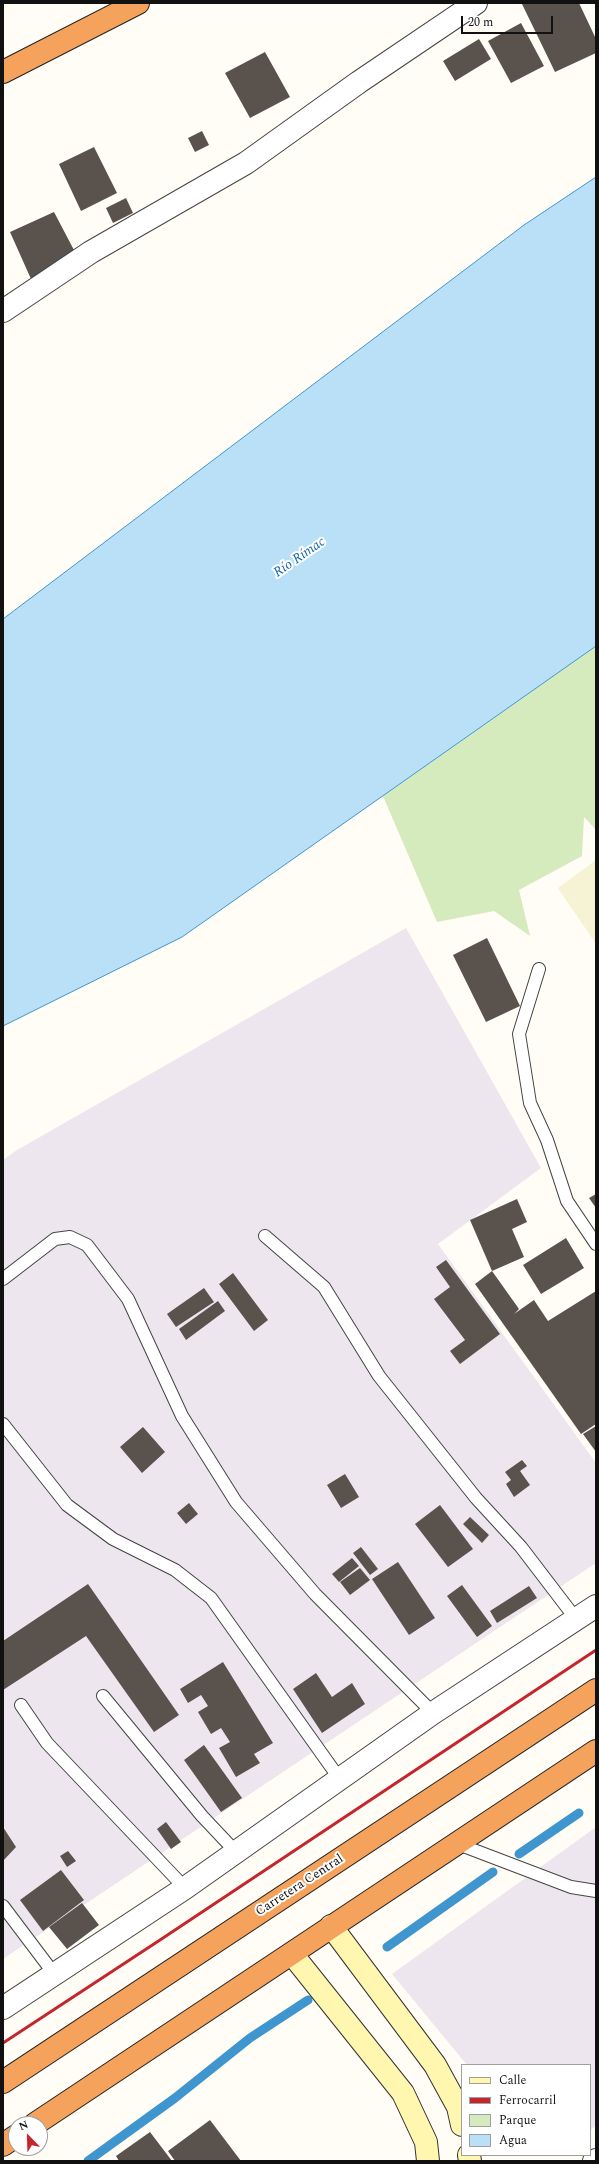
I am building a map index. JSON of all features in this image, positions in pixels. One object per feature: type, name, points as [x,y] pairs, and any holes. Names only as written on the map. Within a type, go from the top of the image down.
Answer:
[{"type":"highway","points":[[3,72],[138,3]]},
{"type":"highway","name":"Carretera Central","points":[[3,2082],[596,1690]]},
{"type":"highway","points":[[47,2116],[596,1751]]},
{"type":"street","points":[[3,311],[91,252],[246,163],[358,82],[476,3]]},
{"type":"street","points":[[3,2008],[185,1888],[235,1851],[433,1713],[596,1606]]},
{"type":"street","points":[[331,1926],[435,2065],[458,2108],[461,2121]]},
{"type":"street","points":[[292,1954],[403,2093],[426,2142],[428,2161]]},
{"type":"lane","points":[[539,969],[519,1034],[530,1103],[547,1140],[567,1201],[596,1244]]},
{"type":"lane","points":[[265,1236],[324,1287],[379,1376],[476,1498],[521,1547],[576,1619]]},
{"type":"lane","points":[[3,1279],[55,1239],[70,1237],[87,1245],[128,1299],[182,1416],[236,1502],[315,1594],[433,1713]]},
{"type":"lane","points":[[3,1424],[67,1505],[113,1539],[174,1570],[212,1598],[340,1778]]},
{"type":"lane","points":[[103,1696],[202,1816],[235,1851]]},
{"type":"lane","points":[[21,1705],[47,1743],[185,1888]]},
{"type":"lane","points":[[458,1844],[571,1887],[596,1891]]},
{"type":"lane","points":[[3,1906],[55,1975]]},
{"type":"shaded area","points":[[596,860],[596,944],[558,888]]},
{"type":"shaded area","points":[[406,928],[541,1168],[438,1244],[596,1463],[596,1563],[3,1959],[3,1160],[17,1150]]},
{"type":"shaded area","points":[[596,1827],[596,2126],[591,2129],[591,2064],[466,2064],[392,1974]]},
{"type":"green space","points":[[596,646],[596,830],[584,817],[582,856],[519,890],[530,936],[494,911],[437,922],[383,796]]},
{"type":"water","name":"Río Rímac","points":[[596,177],[596,646],[182,937],[3,1026],[3,619],[524,225]]},
{"type":"building","points":[[579,3],[596,39],[596,53],[555,72],[522,4]]},
{"type":"building","points":[[521,23],[544,66],[511,83],[488,41]]},
{"type":"building","points":[[479,39],[491,59],[455,81],[443,61]]},
{"type":"building","points":[[265,52],[290,97],[250,118],[225,73]]},
{"type":"building","points":[[202,131],[209,145],[195,152],[188,138]]},
{"type":"building","points":[[94,147],[117,193],[81,211],[59,164]]},
{"type":"building","points":[[126,198],[133,213],[113,223],[106,208]]},
{"type":"building","points":[[54,212],[75,252],[31,279],[10,232]]},
{"type":"building","points":[[487,938],[520,1006],[486,1022],[453,955]]},
{"type":"building","points":[[596,1194],[596,1208],[589,1198]]},
{"type":"building","points":[[517,1199],[527,1222],[512,1229],[524,1257],[492,1271],[470,1220]]},
{"type":"building","points":[[566,1238],[584,1268],[541,1294],[523,1265]]},
{"type":"building","points":[[446,1260],[500,1334],[460,1364],[450,1351],[465,1340],[434,1299],[450,1287],[436,1267]]},
{"type":"building","points":[[492,1271],[519,1309],[514,1314],[534,1300],[548,1321],[596,1291],[596,1424],[581,1434],[475,1284]]},
{"type":"building","points":[[233,1273],[268,1320],[254,1331],[219,1284]]},
{"type":"building","points":[[204,1288],[214,1302],[176,1327],[167,1314]]},
{"type":"building","points":[[218,1301],[225,1311],[186,1340],[179,1329]]},
{"type":"building","points":[[596,1426],[596,1452],[583,1434]]},
{"type":"building","points":[[143,1427],[165,1452],[142,1473],[120,1447]]},
{"type":"building","points":[[522,1460],[527,1466],[520,1471],[530,1485],[514,1497],[506,1484],[511,1480],[505,1472]]},
{"type":"building","points":[[345,1474],[359,1497],[341,1508],[327,1485]]},
{"type":"building","points":[[189,1503],[198,1514],[186,1524],[177,1513]]},
{"type":"building","points":[[440,1505],[473,1549],[448,1567],[415,1524]]},
{"type":"building","points":[[470,1517],[489,1535],[482,1543],[463,1524]]},
{"type":"building","points":[[361,1547],[378,1569],[370,1575],[353,1553]]},
{"type":"building","points":[[352,1558],[359,1566],[339,1582],[332,1574]]},
{"type":"building","points":[[398,1562],[435,1618],[409,1635],[372,1579]]},
{"type":"building","points":[[360,1568],[370,1580],[350,1595],[340,1582]]},
{"type":"building","points":[[88,1584],[179,1715],[154,1732],[86,1636],[3,1690],[3,1641]]},
{"type":"building","points":[[462,1585],[492,1626],[477,1637],[447,1596]]},
{"type":"building","points":[[529,1586],[537,1598],[497,1623],[490,1611]]},
{"type":"building","points":[[223,1662],[273,1743],[254,1754],[260,1763],[236,1777],[219,1748],[230,1742],[221,1728],[211,1734],[198,1712],[208,1706],[201,1695],[188,1703],[180,1689]]},
{"type":"building","points":[[316,1673],[332,1697],[352,1683],[365,1704],[322,1733],[293,1689]]},
{"type":"building","points":[[204,1745],[242,1798],[221,1812],[184,1760]]},
{"type":"building","points":[[166,1822],[181,1842],[171,1849],[157,1829]]},
{"type":"building","points":[[3,1827],[16,1847],[3,1861]]},
{"type":"building","points":[[68,1851],[76,1861],[67,1867],[60,1856]]},
{"type":"building","points":[[61,1870],[84,1900],[43,1931],[20,1900]]},
{"type":"building","points":[[82,1903],[99,1925],[67,1949],[49,1927]]},
{"type":"building","points":[[210,2120],[241,2161],[175,2161],[168,2151]]},
{"type":"building","points":[[150,2132],[172,2161],[119,2161],[116,2156]]},
{"type":"waterway","points":[[519,1854],[579,1813]]},
{"type":"waterway","points":[[387,1947],[493,1872]]},
{"type":"waterway","points":[[88,2161],[175,2098],[250,2038],[308,2000]]},
{"type":"railway","points":[[3,2043],[596,1650]]}]
